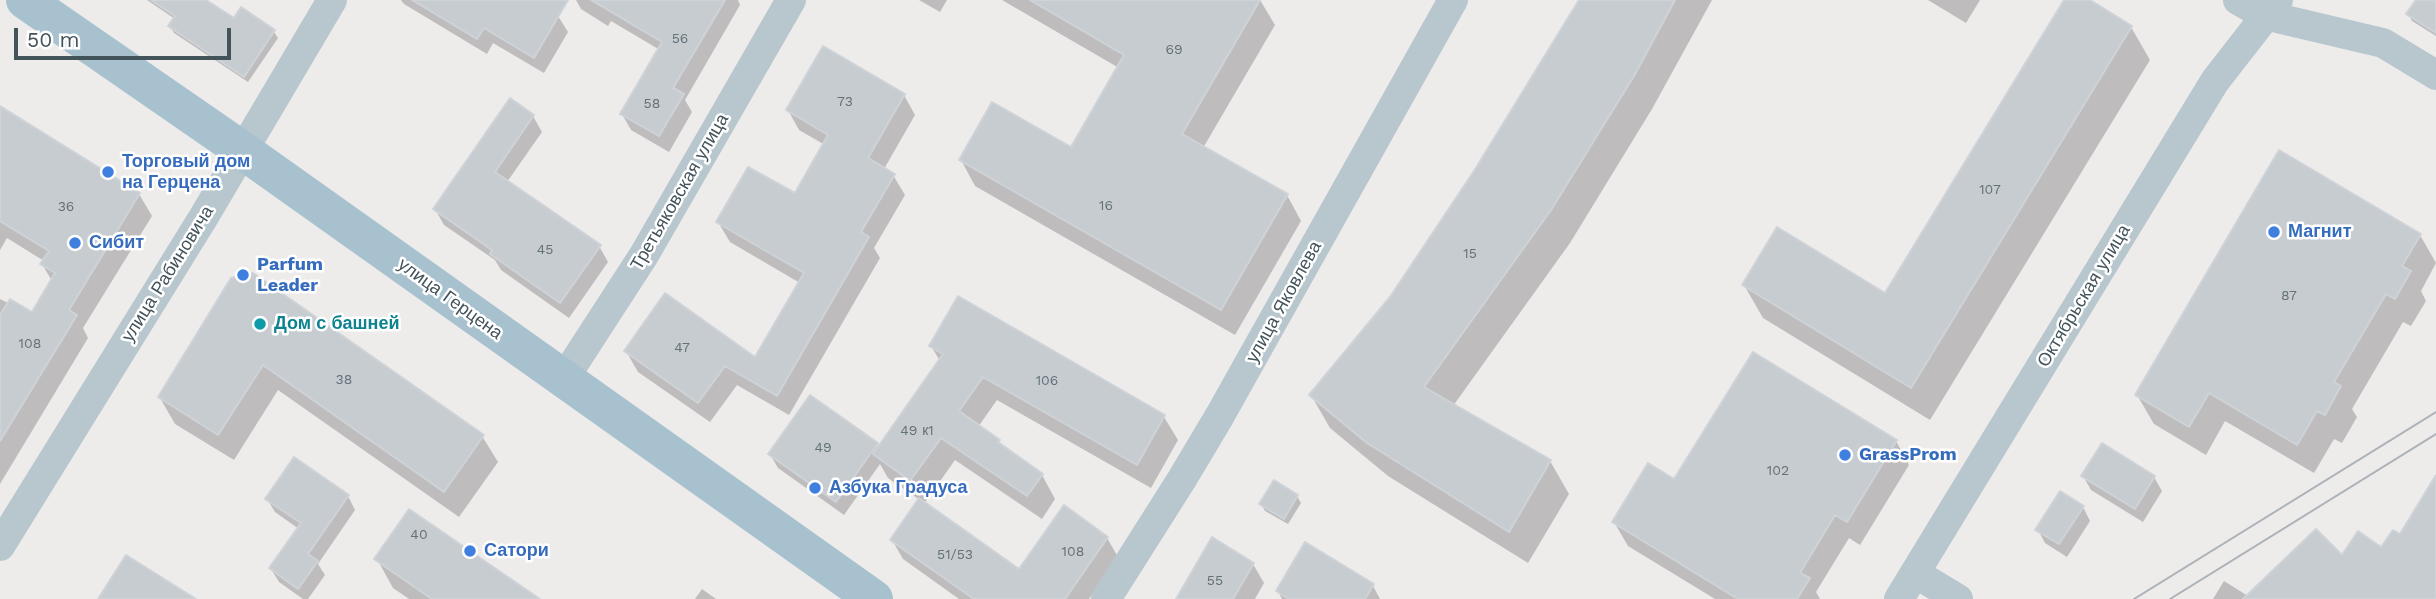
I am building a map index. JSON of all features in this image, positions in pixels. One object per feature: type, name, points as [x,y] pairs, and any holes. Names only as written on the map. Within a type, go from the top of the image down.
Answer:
[{"type":"main road","name":"улица Герцена","points":[[25,0],[242,150],[874,599]]},
{"type":"street","name":"улица Рабиновича","points":[[0,546],[331,0]]},
{"type":"street","name":"Третьяковская улица","points":[[563,380],[644,255],[791,0]]},
{"type":"street","name":"улица Яковлева","points":[[1106,599],[1219,417],[1453,0]]},
{"type":"street","points":[[2238,0],[2383,43],[2436,75]]},
{"type":"street","name":"Октябрьская улица","points":[[1899,599],[2216,80],[2271,8]]},
{"type":"street","points":[[1915,573],[1958,599]]},
{"type":"building","points":[[151,0],[206,0],[234,18],[241,7],[275,30],[244,77],[168,26],[175,16]]},
{"type":"building","points":[[412,0],[568,0],[534,58],[484,28],[477,39]]},
{"type":"building","points":[[591,0],[725,0],[673,88],[684,94],[659,136],[620,114],[662,42]]},
{"type":"building","points":[[1030,0],[1260,0],[1182,134],[1288,194],[1221,310],[959,160],[992,102],[1071,147],[1124,55]]},
{"type":"building","points":[[1579,0],[1675,0],[1634,76],[1551,210],[1424,387],[1551,460],[1509,532],[1367,443],[1309,395],[1390,297],[1474,171]]},
{"type":"building","points":[[2064,0],[2090,0],[2132,26],[1911,388],[1742,285],[1777,227],[1885,293]]},
{"type":"building","points":[[2416,0],[2436,0],[2436,33],[2406,14]]},
{"type":"building","points":[[823,46],[905,94],[868,158],[895,174],[861,232],[869,237],[777,396],[725,366],[698,403],[624,351],[665,293],[755,357],[804,273],[716,222],[748,167],[795,193],[828,135],[786,110]]},
{"type":"building","points":[[510,98],[534,115],[495,172],[601,245],[560,303],[490,254],[492,250],[433,209]]},
{"type":"building","points":[[0,106],[140,193],[69,310],[77,315],[0,441],[0,315],[10,299],[32,312],[55,273],[40,264],[49,251],[0,221]]},
{"type":"building","points":[[2279,150],[2421,234],[2402,266],[2411,271],[2395,299],[2386,294],[2334,382],[2341,386],[2325,415],[2317,411],[2297,445],[2209,393],[2189,427],[2135,395]]},
{"type":"building","points":[[253,273],[484,435],[444,492],[263,365],[218,435],[158,397],[231,278]]},
{"type":"building","points":[[958,296],[1165,415],[1137,465],[983,377],[959,411],[1043,474],[1027,496],[941,438],[910,481],[873,454],[943,354],[929,346]]},
{"type":"building","points":[[1753,352],[1897,440],[1847,522],[1835,515],[1800,573],[1810,578],[1797,599],[1738,599],[1612,522],[1648,463],[1674,479]]},
{"type":"building","points":[[810,395],[878,443],[836,502],[768,454]]},
{"type":"building","points":[[2102,443],[2155,476],[2135,509],[2081,476]]},
{"type":"building","points":[[294,457],[349,495],[308,554],[318,561],[298,589],[269,568],[301,523],[265,499]]},
{"type":"building","points":[[2436,475],[2436,599],[2243,599],[2316,529],[2342,555],[2358,531],[2381,547],[2393,530],[2400,534]]},
{"type":"building","points":[[1274,480],[1298,495],[1284,519],[1259,504]]},
{"type":"building","points":[[2060,491],[2084,506],[2059,544],[2035,530]]},
{"type":"building","points":[[919,498],[1019,569],[1064,505],[1108,537],[1065,599],[974,599],[890,540]]},
{"type":"building","points":[[409,509],[540,599],[432,599],[374,559]]},
{"type":"building","points":[[1212,537],[1254,563],[1233,599],[1176,599]]},
{"type":"building","points":[[1305,542],[1374,584],[1365,599],[1289,599],[1276,591]]},
{"type":"building","points":[[126,555],[196,599],[98,599]]},
{"type":"tram line","points":[[2134,599],[2436,412]]},
{"type":"tram line","points":[[2170,599],[2436,434]]},
{"type":"place","name":"Торговый дом на Герцена","points":[[108,172]]},
{"type":"place","name":"Магнит","points":[[2274,232]]},
{"type":"place","name":"Сибит","points":[[75,243]]},
{"type":"place","name":"Parfum Leader","points":[[243,275]]},
{"type":"place","name":"Дом с башней","points":[[260,324]]},
{"type":"place","name":"GrassProm","points":[[1845,455]]},
{"type":"place","name":"Азбука Градуса","points":[[815,488]]},
{"type":"place","name":"Сатори","points":[[470,551]]}]
